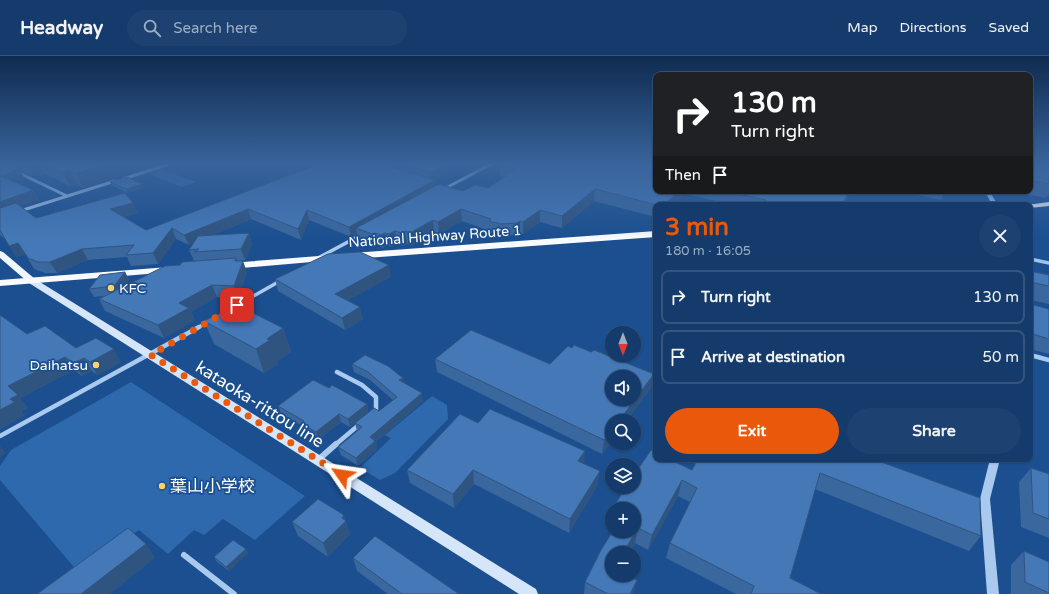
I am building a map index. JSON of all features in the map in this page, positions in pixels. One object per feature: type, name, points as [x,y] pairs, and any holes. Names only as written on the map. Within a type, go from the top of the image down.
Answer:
[{"type":"highway","points":[[1033,206],[1049,204]]},
{"type":"highway","name":"National Highway Route 1","points":[[222,266],[653,234]]},
{"type":"highway","points":[[0,283],[182,269]]},
{"type":"main road","points":[[0,254],[32,281]]},
{"type":"main road","name":"kataoka-rittou line","points":[[32,281],[529,594]]},
{"type":"street","points":[[51,188],[67,196]]},
{"type":"street","points":[[15,212],[92,188]]},
{"type":"street","points":[[439,192],[446,188]]},
{"type":"street","points":[[304,267],[364,233]]},
{"type":"street","points":[[230,309],[284,278]]},
{"type":"street","points":[[0,436],[151,355],[217,317]]},
{"type":"street","points":[[1033,355],[1049,360]]},
{"type":"street","points":[[336,372],[362,385],[376,397],[376,410],[370,415]]},
{"type":"street","points":[[318,460],[364,420]]},
{"type":"street","points":[[993,594],[985,499],[994,462]]},
{"type":"street","points":[[184,555],[234,594]]},
{"type":"shaded area","name":"葉山小学校","points":[[131,382],[305,496],[255,540],[223,519],[204,535],[194,530],[168,554],[139,530],[78,572],[0,480],[0,466],[11,450]]},
{"type":"shaded area","points":[[432,396],[447,405],[448,419],[395,473],[380,480],[360,468],[391,438],[385,435]]},
{"type":"building","points":[[0,188],[29,188],[33,190],[0,202]]},
{"type":"building","points":[[255,188],[420,188],[349,227],[307,210],[298,229],[248,209],[184,235],[172,228],[153,253],[126,255],[134,245],[82,249],[50,262],[38,262],[28,258],[18,243],[9,246],[0,230],[0,208],[16,203],[36,218],[125,193],[133,203],[110,209],[146,230]]},
{"type":"building","points":[[431,188],[453,188],[463,191],[469,188],[653,188],[653,194],[676,194],[667,202],[653,202],[653,204],[595,189],[562,216],[540,210],[523,222],[520,221],[517,223],[501,224],[489,221],[491,219],[461,209],[438,222],[433,220],[410,233],[405,231],[402,233],[395,231],[389,234],[385,233],[381,235],[375,233],[372,234],[356,228]]},
{"type":"building","points":[[738,194],[848,194],[844,202],[768,202],[766,200]]},
{"type":"building","points":[[249,233],[241,249],[194,252],[199,249],[189,250],[198,236]]},
{"type":"building","points":[[360,252],[389,265],[335,294],[360,307],[342,318],[275,279],[328,254]]},
{"type":"building","points":[[236,258],[235,261],[243,261],[234,286],[212,285],[179,303],[189,308],[158,325],[99,299],[165,266],[180,265],[182,262]]},
{"type":"building","points":[[125,272],[114,286],[89,289],[100,275]]},
{"type":"building","points":[[1033,272],[1049,275],[1049,286],[1033,283]]},
{"type":"building","points":[[237,305],[283,328],[267,339],[270,340],[256,349],[204,321]]},
{"type":"building","points":[[1033,305],[1049,309],[1049,339],[1033,334]]},
{"type":"building","points":[[0,315],[27,334],[45,326],[76,348],[96,338],[114,349],[90,362],[84,358],[74,363],[65,357],[8,386],[18,395],[10,399],[15,402],[0,410]]},
{"type":"building","points":[[471,330],[550,364],[568,346],[572,348],[574,345],[591,352],[594,350],[605,354],[605,362],[624,362],[653,374],[641,391],[641,370],[605,370],[605,406],[630,406],[624,414],[605,414],[604,440],[435,359]]},
{"type":"building","points":[[365,355],[388,366],[403,378],[399,380],[422,393],[370,437],[375,441],[356,458],[338,447],[362,427],[355,423],[374,408],[379,411],[397,397],[368,372],[352,364]]},
{"type":"building","points":[[313,380],[329,388],[332,385],[367,404],[348,419],[339,414],[316,432],[301,423],[304,421],[278,406]]},
{"type":"building","points":[[490,409],[585,451],[578,461],[600,471],[570,519],[473,470],[453,494],[407,470],[460,414],[478,423]]},
{"type":"building","points":[[651,450],[653,451],[653,462],[675,462],[692,470],[696,462],[881,462],[980,498],[981,536],[820,473],[790,578],[821,594],[751,594],[754,586],[670,543],[697,488],[682,480],[652,535],[641,530],[641,502],[616,502],[622,494],[641,494],[641,465]]},
{"type":"building","points":[[1031,468],[1049,474],[1049,519],[1033,513]]},
{"type":"building","points":[[318,499],[344,515],[342,518],[346,521],[323,543],[292,522]]},
{"type":"building","points":[[128,528],[146,544],[81,594],[37,594]]},
{"type":"building","points":[[375,536],[459,594],[402,594],[353,558]]},
{"type":"building","points":[[609,538],[632,538],[627,546],[605,546],[605,582],[636,582],[630,594],[608,594],[585,582]]},
{"type":"building","points":[[233,540],[246,549],[226,567],[214,557]]},
{"type":"building","points":[[1024,551],[1049,562],[1049,593],[1025,582]]},
{"type":"waterway","points":[[1033,260],[1049,263]]},
{"type":"place","name":"KFC","points":[[111,288]]},
{"type":"place","name":"Daihatsu","points":[[96,365]]},
{"type":"place","name":"葉山小学校","points":[[162,486]]},
{"type":"route","points":[[237,305],[151,355],[342,475]]}]
